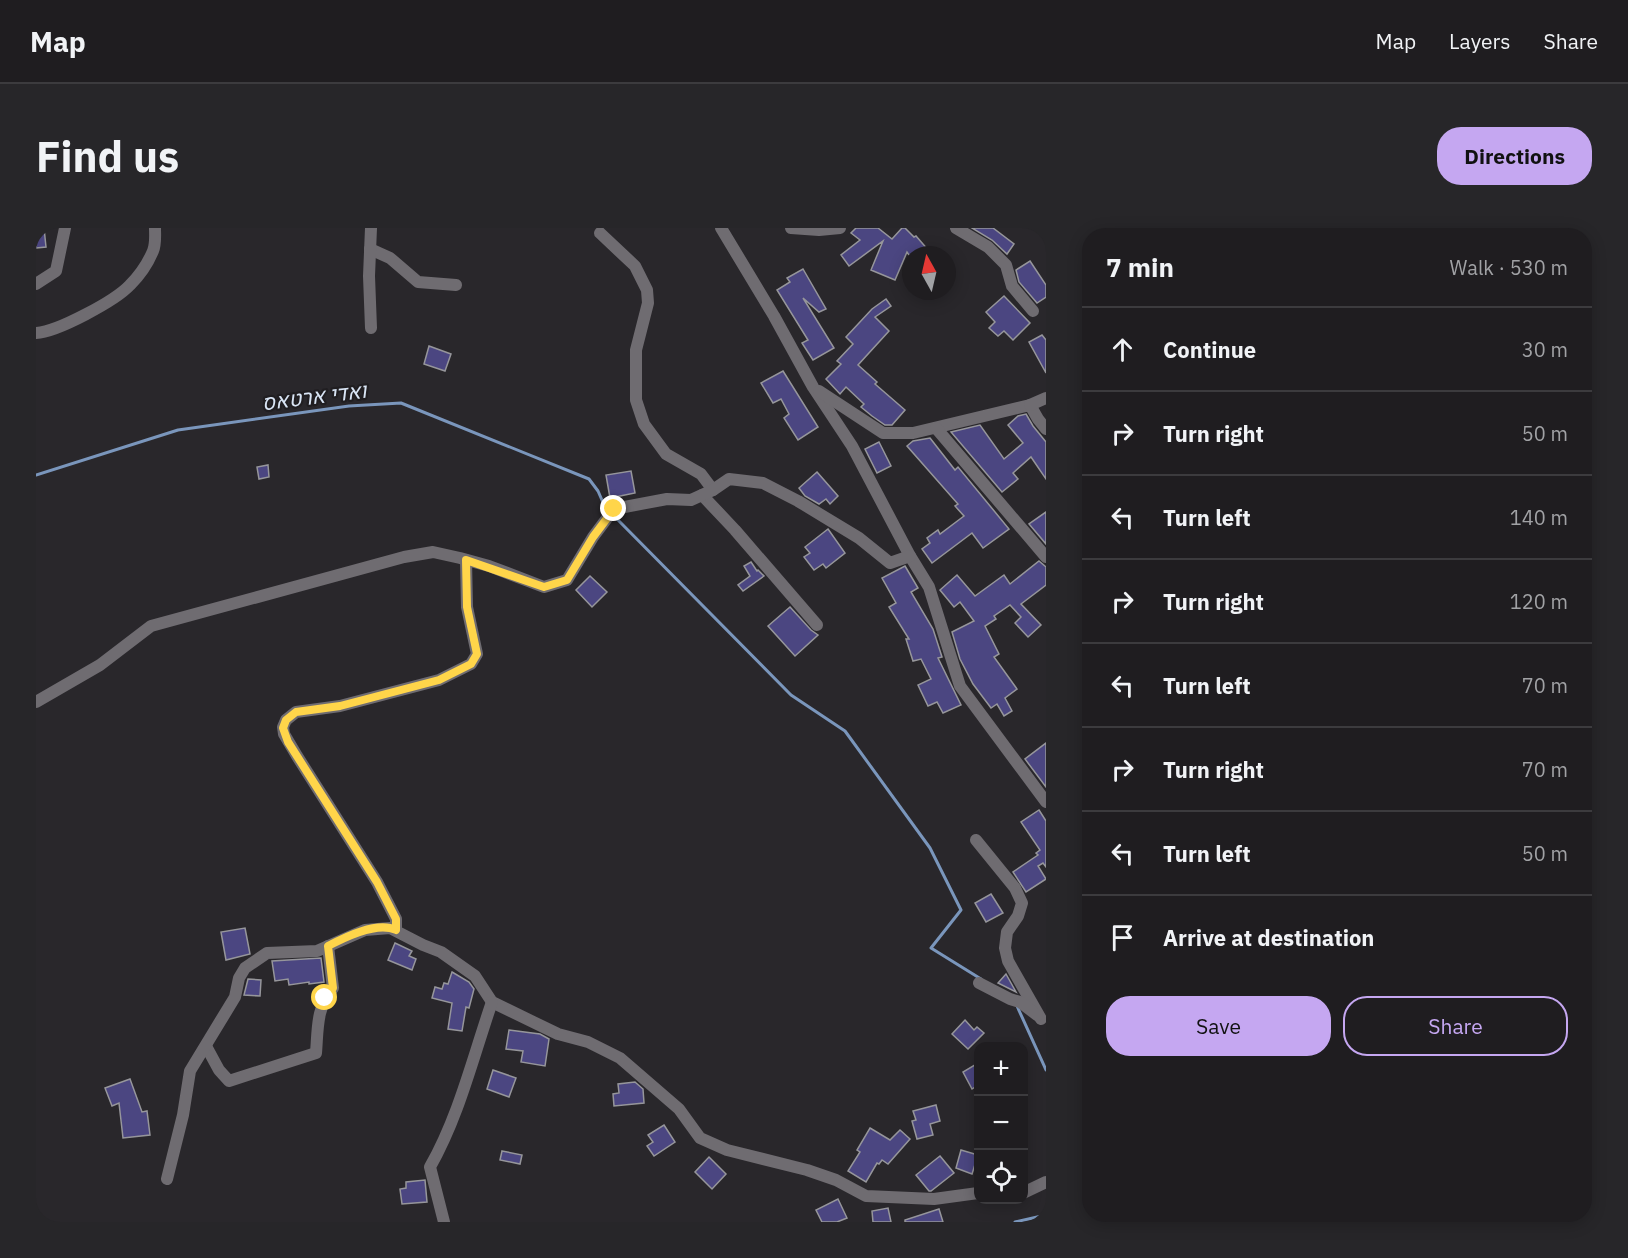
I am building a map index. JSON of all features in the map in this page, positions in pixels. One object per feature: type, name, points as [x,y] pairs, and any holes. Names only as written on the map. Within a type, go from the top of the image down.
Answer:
[{"type":"street","points":[[36,284],[56,271],[64,228]]},
{"type":"street","points":[[36,333],[45,333],[69,324],[129,286],[155,248],[155,228]]},
{"type":"street","points":[[371,228],[369,276],[371,328]]},
{"type":"street","points":[[791,228],[819,230],[840,228]]},
{"type":"street","points":[[956,228],[988,247],[1006,265],[1012,286],[1033,311]]},
{"type":"street","points":[[726,229],[813,387],[852,446],[910,556],[929,587],[960,686],[1046,802]]},
{"type":"street","points":[[600,233],[635,266],[647,290],[648,303],[636,350],[636,400],[644,424],[666,454],[701,474],[708,492],[735,530],[817,626]]},
{"type":"street","points":[[370,249],[390,258],[418,282],[456,285]]},
{"type":"street","points":[[813,387],[882,432],[913,433],[1030,405],[1046,398]]},
{"type":"street","points":[[1030,405],[1046,429]]},
{"type":"street","points":[[936,428],[1046,557]]},
{"type":"street","points":[[36,702],[100,665],[151,626],[404,556],[433,552],[466,560],[544,587],[567,580],[593,537],[614,509],[667,499],[691,500],[729,479],[763,483],[798,501],[858,538],[891,563],[910,556]]},
{"type":"street","points":[[396,930],[396,919],[377,882],[297,756],[283,728],[286,720],[296,712],[340,706],[439,680],[471,664],[477,654],[467,607],[466,560]]},
{"type":"street","points":[[976,840],[1015,888],[1022,903],[1018,916],[1007,932],[1005,948],[1008,961],[1043,1021]]},
{"type":"street","points":[[167,1179],[183,1115],[190,1071],[235,997],[239,978],[245,968],[267,953],[317,951],[365,930],[390,928],[441,952],[475,976],[492,1002],[558,1034],[588,1042],[620,1059],[679,1109],[700,1138],[727,1150],[807,1170],[836,1180],[866,1196],[934,1199],[974,1194]]},
{"type":"street","points":[[206,1046],[219,1070],[229,1081],[316,1053],[320,1010],[325,998],[333,988],[328,946]]},
{"type":"street","points":[[979,983],[1020,1002],[1043,1021]]},
{"type":"street","points":[[444,1222],[430,1167],[445,1141],[492,1002]]},
{"type":"street","points":[[1028,1191],[1046,1182]]},
{"type":"building","points":[[36,228],[44,228],[46,247],[36,248]]},
{"type":"building","points":[[856,228],[878,228],[892,239],[902,228],[905,228],[925,246],[902,246],[902,264],[895,280],[871,270],[883,241],[849,266],[841,255],[860,240],[851,233]]},
{"type":"building","points":[[972,228],[993,228],[1014,244],[1007,254],[992,240]]},
{"type":"building","points":[[1030,261],[1046,285],[1046,297],[1037,303],[1019,282],[1016,270]]},
{"type":"building","points":[[803,269],[826,309],[819,312],[803,298],[834,348],[813,360],[802,343],[808,340],[777,290],[790,282],[787,278]]},
{"type":"building","points":[[1004,296],[1030,323],[1013,340],[1004,331],[998,336],[989,328],[995,322],[986,312]]},
{"type":"building","points":[[886,299],[891,306],[875,317],[889,331],[858,365],[877,382],[875,384],[905,410],[892,425],[885,425],[861,407],[864,404],[846,387],[840,394],[826,379],[841,364],[837,361],[853,344],[846,337],[872,309]]},
{"type":"building","points":[[1042,335],[1046,340],[1046,373],[1029,342]]},
{"type":"building","points":[[429,346],[451,354],[445,371],[424,364]]},
{"type":"building","points":[[783,371],[818,427],[798,440],[784,418],[789,414],[781,399],[773,403],[761,383]]},
{"type":"building","points":[[1026,414],[1046,442],[1046,479],[1031,457],[1013,473],[1018,479],[1002,492],[951,432],[980,425],[1004,459],[1023,443],[1008,425],[1018,416]]},
{"type":"building","points":[[930,438],[955,470],[958,467],[1009,529],[983,548],[972,533],[932,563],[922,549],[930,543],[927,538],[938,530],[940,534],[964,516],[955,506],[958,504],[907,446],[913,441]]},
{"type":"building","points":[[879,442],[891,466],[877,473],[865,449]]},
{"type":"building","points":[[268,465],[269,477],[259,479],[257,467]]},
{"type":"building","points":[[631,471],[635,493],[610,498],[606,475]]},
{"type":"building","points":[[817,472],[838,496],[830,504],[826,499],[819,504],[805,496],[799,488]]},
{"type":"building","points":[[1046,512],[1046,544],[1029,524]]},
{"type":"building","points":[[828,529],[845,553],[826,568],[823,564],[814,570],[804,557],[810,553],[805,547]]},
{"type":"building","points":[[1039,561],[1046,567],[1046,585],[1021,604],[1041,625],[1028,637],[1015,623],[1021,617],[1010,605],[994,616],[996,619],[985,626],[999,654],[994,657],[1017,689],[1005,698],[1012,711],[1004,716],[997,704],[991,708],[973,684],[960,659],[952,632],[974,621],[960,602],[954,607],[940,590],[957,575],[975,596],[1004,575],[1010,584]]},
{"type":"building","points":[[751,562],[764,576],[743,591],[738,585],[750,576],[744,566]]},
{"type":"building","points":[[905,566],[918,588],[911,592],[933,629],[942,657],[938,658],[961,705],[943,713],[937,702],[928,706],[918,685],[931,679],[921,659],[913,661],[906,639],[909,639],[889,607],[896,603],[882,578]]},
{"type":"building","points":[[590,576],[607,592],[592,607],[576,590]]},
{"type":"building","points":[[790,607],[818,635],[795,656],[768,626]]},
{"type":"building","points":[[1046,743],[1046,787],[1025,759]]},
{"type":"building","points":[[1039,810],[1046,821],[1046,867],[1043,863],[1038,866],[1046,879],[1026,892],[1013,872],[1038,855],[1036,853],[1040,850],[1021,822]]},
{"type":"building","points":[[991,894],[1003,913],[986,922],[975,903]]},
{"type":"building","points":[[245,928],[250,954],[226,960],[221,932]]},
{"type":"building","points":[[395,943],[412,951],[409,956],[416,959],[412,970],[388,960]]},
{"type":"building","points":[[321,958],[324,982],[289,985],[288,979],[275,981],[272,961]]},
{"type":"building","points":[[452,972],[469,982],[474,989],[469,1008],[466,1007],[462,1031],[448,1029],[452,1003],[432,998],[435,987],[442,989],[444,983],[448,984]]},
{"type":"building","points":[[1006,974],[1016,992],[998,983]]},
{"type":"building","points":[[248,979],[261,980],[260,996],[244,995]]},
{"type":"building","points":[[965,1020],[974,1030],[977,1027],[984,1033],[968,1049],[952,1034]]},
{"type":"building","points":[[509,1030],[540,1034],[549,1039],[545,1066],[521,1062],[523,1051],[506,1049]]},
{"type":"building","points":[[974,1065],[974,1088],[972,1089],[963,1072]]},
{"type":"building","points":[[493,1070],[516,1078],[509,1097],[487,1089]]},
{"type":"building","points":[[130,1079],[142,1112],[147,1111],[150,1135],[123,1138],[119,1103],[112,1106],[105,1088]]},
{"type":"building","points":[[635,1082],[643,1089],[644,1103],[614,1106],[613,1094],[619,1093],[618,1084]]},
{"type":"building","points":[[936,1105],[940,1121],[930,1124],[933,1135],[917,1139],[912,1121],[916,1120],[913,1111]]},
{"type":"building","points":[[664,1125],[675,1142],[654,1156],[647,1146],[653,1142],[648,1135]]},
{"type":"building","points":[[870,1128],[890,1140],[900,1130],[910,1139],[888,1164],[882,1160],[879,1164],[877,1163],[866,1182],[848,1171],[860,1152],[857,1150]]},
{"type":"building","points":[[961,1150],[974,1154],[972,1174],[956,1168]]},
{"type":"building","points":[[502,1151],[522,1155],[520,1164],[500,1160]]},
{"type":"building","points":[[940,1156],[954,1173],[929,1191],[916,1175]]},
{"type":"building","points":[[709,1157],[726,1174],[712,1189],[695,1172]]},
{"type":"building","points":[[425,1180],[427,1202],[402,1204],[400,1189],[406,1188],[406,1182]]},
{"type":"building","points":[[838,1199],[847,1218],[837,1222],[822,1222],[816,1210]]},
{"type":"building","points":[[888,1208],[891,1222],[873,1222],[872,1211]]},
{"type":"building","points":[[939,1209],[943,1222],[905,1222],[905,1220]]},
{"type":"waterway","name":"ואדי ארטאס","points":[[36,475],[178,430],[349,406],[401,403],[589,479],[598,491],[605,507]]},
{"type":"waterway","points":[[617,519],[791,695],[845,731],[930,848],[961,910],[931,948],[981,979]]},
{"type":"waterway","points":[[1017,1006],[1046,1070]]},
{"type":"waterway","points":[[1015,1222],[1046,1215]]},
{"type":"route","points":[[325,998],[333,988],[328,946],[365,930],[390,928],[396,930],[396,919],[377,882],[288,742],[283,728],[286,720],[296,712],[340,706],[439,680],[471,664],[477,654],[467,607],[466,560],[489,566],[544,587],[567,580],[593,537],[614,509]]}]
